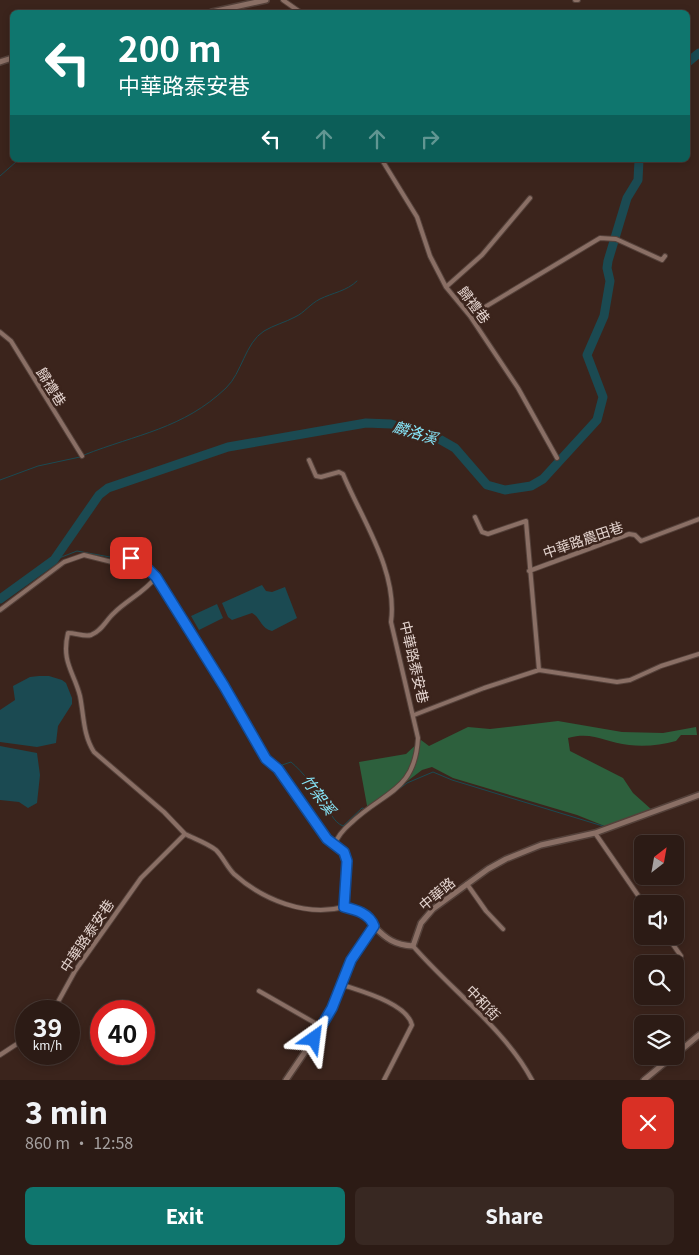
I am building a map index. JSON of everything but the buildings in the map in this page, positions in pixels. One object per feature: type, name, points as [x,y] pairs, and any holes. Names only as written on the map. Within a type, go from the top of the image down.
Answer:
[{"type":"street","points":[[221,10],[266,0]]},
{"type":"street","points":[[283,0],[297,10]]},
{"type":"street","name":"歸禮巷","points":[[383,162],[418,217],[430,256],[446,287],[470,316],[518,388],[557,458]]},
{"type":"street","points":[[446,287],[482,254],[530,198]]},
{"type":"street","points":[[470,316],[553,268],[600,238],[610,237],[616,239],[662,260],[664,256]]},
{"type":"street","name":"歸禮巷","points":[[0,332],[11,341],[82,456]]},
{"type":"street","name":"中華路泰安巷","points":[[309,460],[316,476],[320,477],[339,472],[342,474],[379,550],[393,608],[391,622],[414,715],[417,750],[409,776],[404,783],[367,809],[340,833],[335,844]]},
{"type":"street","name":"中華路農田巷","points":[[475,516],[482,532],[488,534],[526,521],[539,670]]},
{"type":"street","name":"中華路農田巷","points":[[529,572],[629,534],[635,535],[641,541],[699,519]]},
{"type":"street","points":[[0,610],[64,562],[84,555],[120,564],[131,558],[141,562],[156,577],[224,686],[266,759],[278,769],[327,839],[344,852],[347,861],[344,907]]},
{"type":"street","points":[[156,577],[149,587],[113,613],[106,624],[94,634],[85,636],[68,633],[64,647],[70,673],[79,695],[87,741],[94,752],[164,812],[185,834],[215,850],[233,873],[260,892],[292,906],[311,911],[328,911],[344,907],[367,915],[383,936],[398,945],[413,946]]},
{"type":"street","points":[[414,715],[484,688],[539,670],[617,682],[630,680],[660,666],[699,654]]},
{"type":"street","name":"中華路","points":[[413,946],[421,923],[428,914],[488,869],[525,851],[595,833],[699,795]]},
{"type":"street","points":[[595,833],[638,895]]},
{"type":"street","name":"中華路泰安巷","points":[[59,1000],[75,971],[140,878],[185,834]]},
{"type":"street","points":[[467,884],[486,912],[503,930]]},
{"type":"street","points":[[286,1080],[322,1027],[351,960],[374,926]]},
{"type":"street","name":"中和街","points":[[413,946],[502,1038],[524,1065],[532,1080]]},
{"type":"street","points":[[340,984],[402,1009],[411,1020],[412,1026],[384,1080]]},
{"type":"street","points":[[259,991],[322,1027]]},
{"type":"street","points":[[684,1047],[699,1035]]},
{"type":"street","points":[[0,1055],[15,1046]]},
{"type":"street","points":[[644,1080],[662,1065]]},
{"type":"green space","points":[[558,721],[622,732],[663,733],[696,727],[697,735],[681,735],[676,741],[647,746],[621,744],[585,736],[568,738],[570,751],[623,778],[633,793],[652,810],[607,827],[577,815],[453,778],[432,767],[422,770],[368,811],[359,762],[406,754],[421,740],[429,746],[468,727],[490,729]]},
{"type":"water","points":[[262,585],[266,591],[272,592],[285,587],[297,618],[272,631],[265,628],[252,613],[232,620],[228,617],[222,603]]},
{"type":"water","points":[[217,604],[223,618],[199,630],[191,616]]},
{"type":"water","points":[[49,676],[62,680],[66,683],[72,698],[72,704],[58,726],[56,743],[37,747],[0,742],[0,710],[15,700],[13,686],[30,677]]},
{"type":"water","points":[[0,746],[37,753],[40,775],[37,803],[28,808],[19,802],[0,800]]},
{"type":"waterway","name":"麟洛溪","points":[[690,60],[699,53]]},
{"type":"waterway","points":[[0,176],[16,162]]},
{"type":"waterway","name":"麟洛溪","points":[[0,599],[54,560],[99,495],[108,488],[228,447],[366,423],[391,424],[434,436],[455,448],[487,485],[505,490],[531,486],[543,479],[597,420],[603,397],[587,355],[604,316],[610,281],[607,268],[608,261],[627,198],[638,180],[639,162]]},
{"type":"waterway","points":[[84,455],[159,429],[193,413],[226,388],[236,374],[252,343],[264,331],[298,315],[316,301],[344,290],[357,281]]},
{"type":"waterway","points":[[0,480],[38,466],[80,457]]},
{"type":"waterway","name":"竹架溪","points":[[54,560],[77,551],[121,559],[131,552],[151,565],[173,597],[267,753],[279,766],[291,762],[317,791],[334,819],[343,826],[362,808],[370,810],[385,799]]},
{"type":"waterway","name":"竹架溪","points":[[395,792],[407,783],[433,772],[452,780],[606,827]]},
{"type":"route","points":[[131,558],[141,562],[156,577],[224,686],[266,759],[278,769],[327,839],[344,852],[347,861],[344,907],[367,915],[372,920],[374,926],[351,960],[332,1008],[314,1039]]}]
